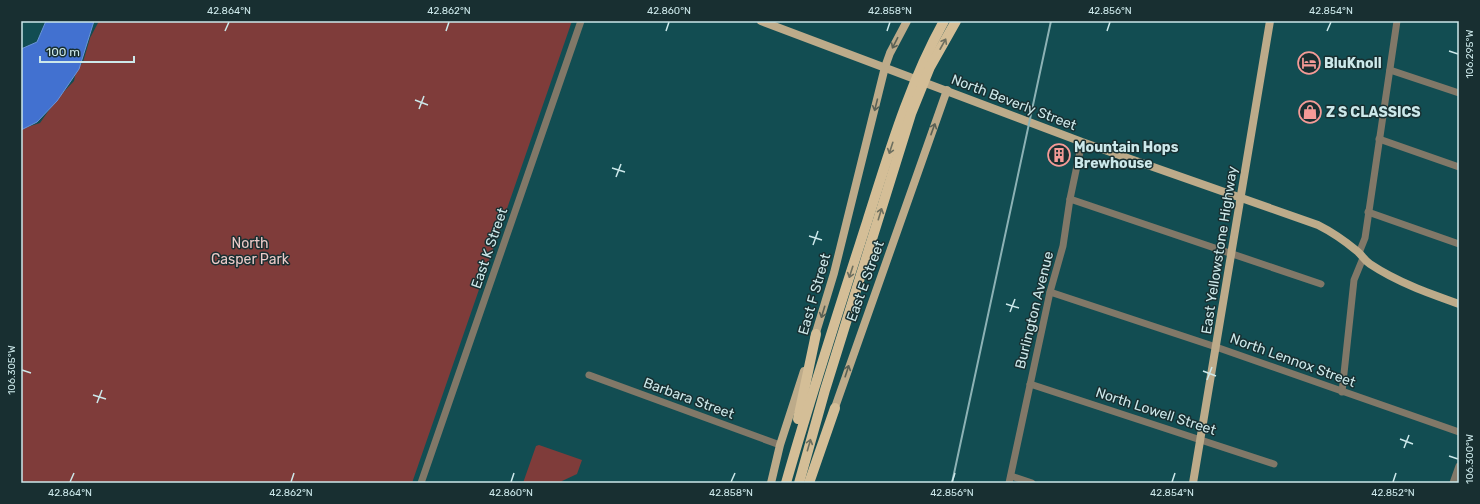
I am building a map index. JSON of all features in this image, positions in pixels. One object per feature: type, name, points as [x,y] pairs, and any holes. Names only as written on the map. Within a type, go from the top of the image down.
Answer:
[{"type":"highway","points":[[785,483],[811,396],[903,111],[922,64],[944,21]]},
{"type":"highway","points":[[799,483],[825,390],[911,114],[930,67],[956,21]]},
{"type":"highway","points":[[785,483],[816,334]]},
{"type":"highway","points":[[809,483],[835,408]]},
{"type":"main road","name":"North Beverly Street","points":[[761,21],[932,84],[1082,142],[1318,225],[1334,234],[1361,255],[1400,281],[1459,304]]},
{"type":"main road","name":"East F Street","points":[[771,483],[780,445],[834,273],[885,67],[890,53],[907,21]]},
{"type":"main road","name":"East Yellowstone Highway","points":[[1193,483],[1230,253],[1241,197],[1270,21]]},
{"type":"main road","name":"East E Street","points":[[814,483],[835,408],[947,90]]},
{"type":"street","name":"East K Street","points":[[421,483],[581,21]]},
{"type":"street","points":[[1342,392],[1354,280],[1365,238],[1378,139],[1397,21]]},
{"type":"street","points":[[1390,70],[1459,93]]},
{"type":"street","points":[[1378,139],[1459,167]]},
{"type":"street","name":"Burlington Avenue","points":[[1010,480],[1050,292],[1063,246],[1070,199],[1082,142]]},
{"type":"street","points":[[1070,199],[1321,284]]},
{"type":"street","points":[[1368,212],[1459,244]]},
{"type":"street","name":"North Lennox Street","points":[[1050,292],[1216,346],[1342,392],[1459,432]]},
{"type":"street","name":"Barbara Street","points":[[589,375],[780,445]]},
{"type":"street","name":"North Lowell Street","points":[[1030,384],[1274,464]]},
{"type":"street","points":[[1453,483],[1459,466]]},
{"type":"street","points":[[1010,480],[1032,483]]},
{"type":"green space","name":"North Casper Park","points":[[99,21],[572,21],[412,483],[23,483],[21,479],[21,129],[40,123],[56,100],[74,81],[76,71],[83,62],[90,38]]},
{"type":"green space","points":[[539,445],[582,460],[577,474],[562,481],[561,483],[523,483],[536,446]]},
{"type":"water","points":[[46,21],[94,21],[79,69],[57,101],[37,122],[21,130],[21,49],[37,42]]},
{"type":"railway","points":[[952,483],[1051,21]]},
{"type":"place","name":"BluKnoll","points":[[1309,63]]},
{"type":"place","name":"Z S CLASSICS","points":[[1310,112]]},
{"type":"place","name":"Mountain Hops Brewhouse","points":[[1059,155]]}]
